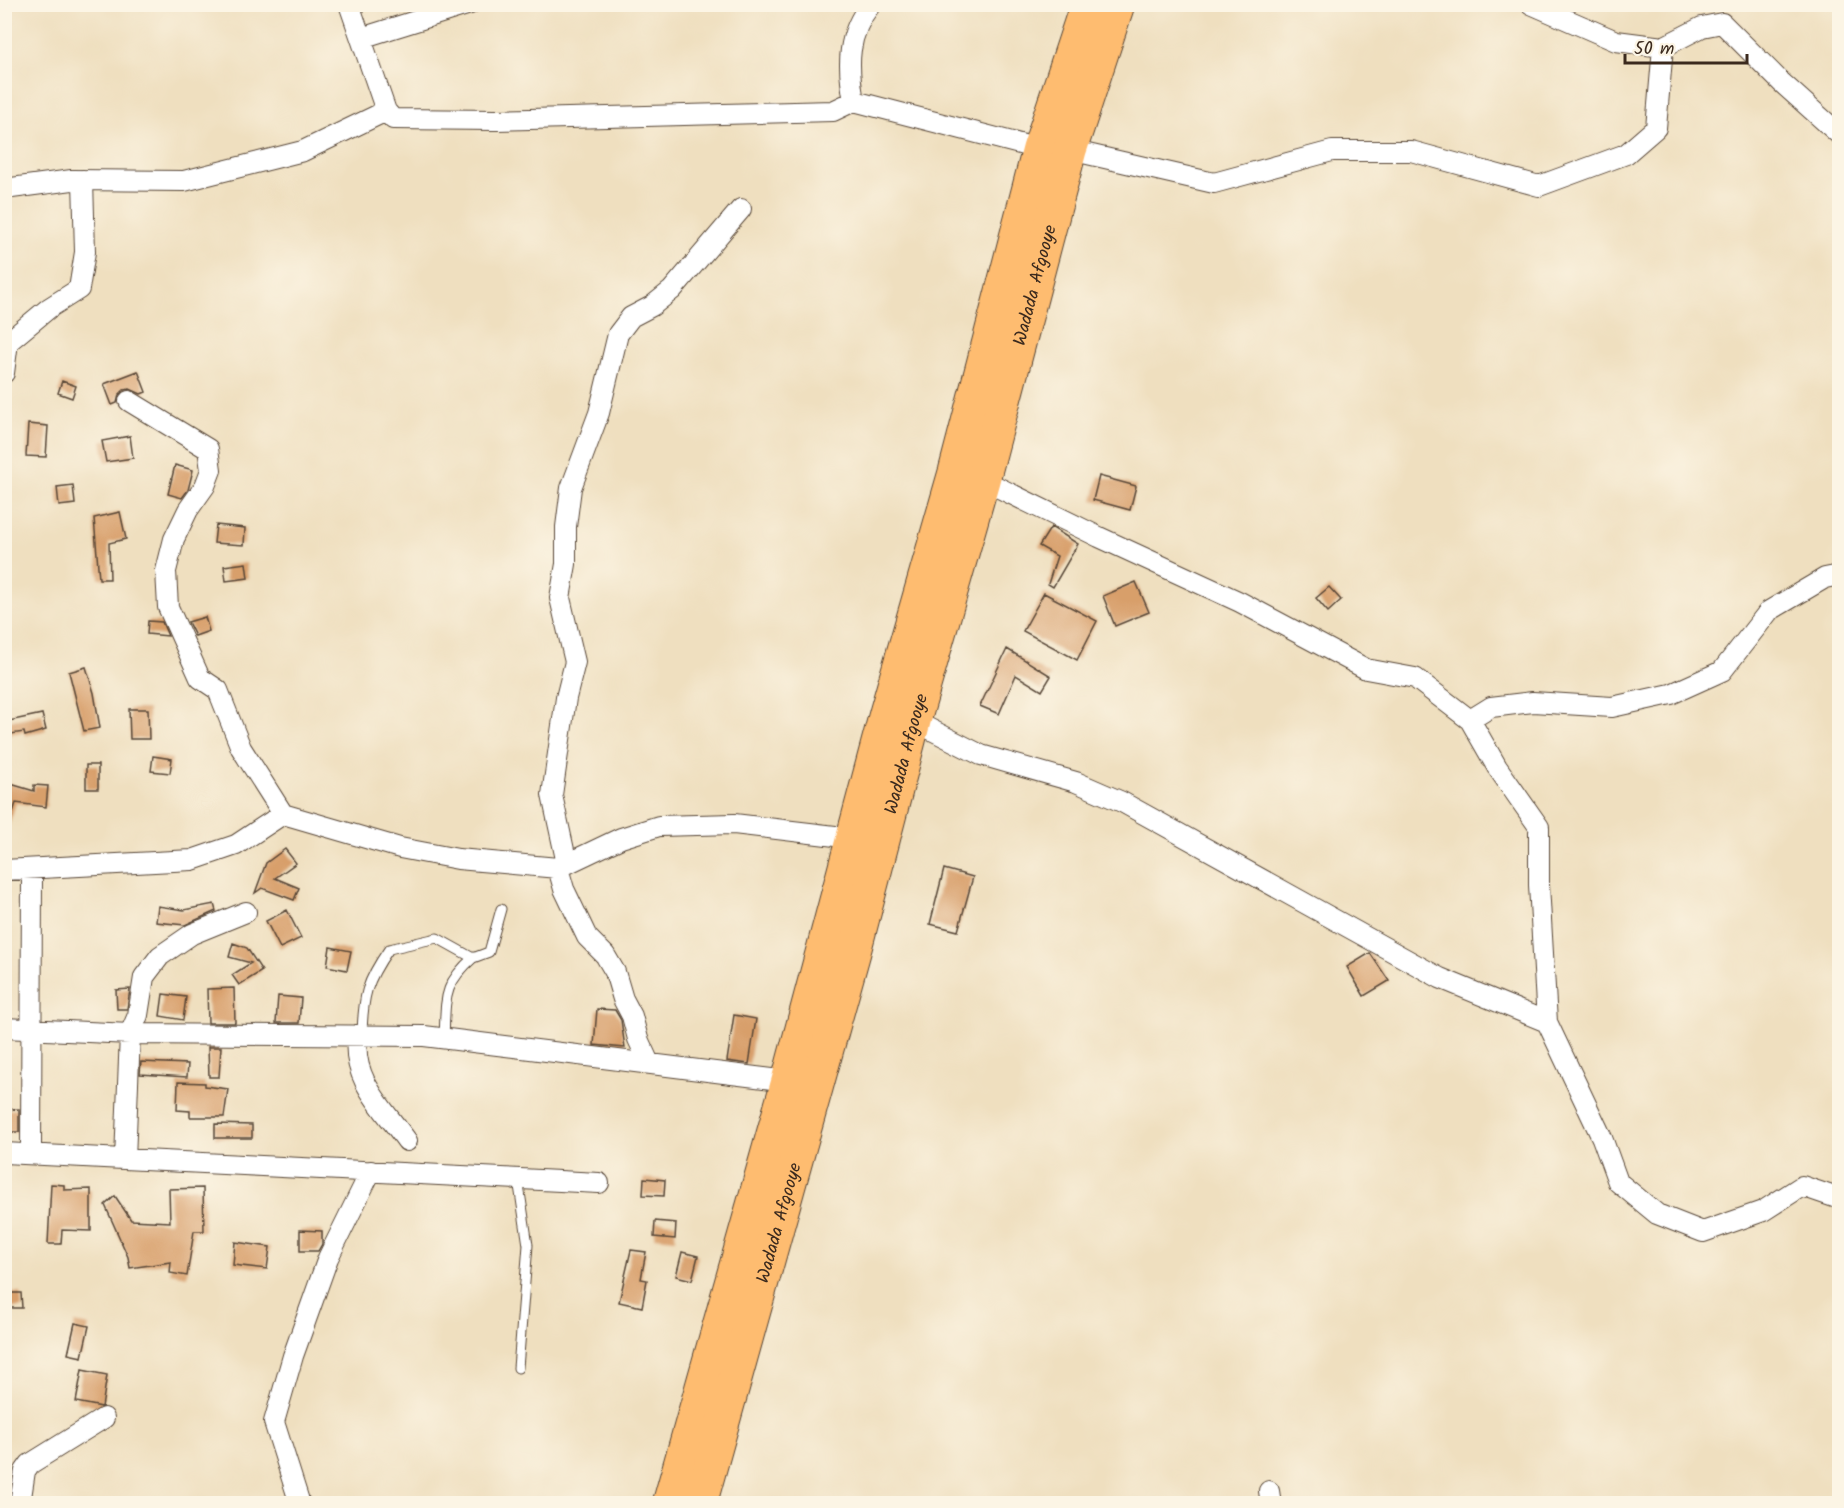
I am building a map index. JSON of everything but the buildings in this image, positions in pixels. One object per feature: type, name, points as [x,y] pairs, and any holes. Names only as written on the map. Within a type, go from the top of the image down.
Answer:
[{"type":"highway","name":"Wadada Afgooye","points":[[700,1503],[854,952],[914,721],[983,480],[1087,4]]},
{"type":"highway","name":"Wadada Afgooye","points":[[669,1503],[788,1081],[852,838],[955,472],[1055,149],[1118,4]]},
{"type":"street","points":[[349,4],[386,111],[393,119],[496,120],[833,111],[854,101],[1055,149],[1214,183],[1332,152],[1411,151],[1539,186],[1626,154],[1656,128],[1663,47]]},
{"type":"street","points":[[361,38],[470,4]]},
{"type":"street","points":[[854,101],[848,68],[858,20],[871,4]]},
{"type":"street","points":[[1531,4],[1616,41],[1663,47],[1702,27],[1721,14],[1780,82],[1839,135]]},
{"type":"street","points":[[4,189],[83,180],[184,181],[303,151],[386,111]]},
{"type":"street","points":[[4,373],[6,342],[49,308],[79,289],[85,252],[83,180]]},
{"type":"street","points":[[649,1064],[638,1040],[632,1016],[623,999],[615,972],[605,955],[587,937],[564,889],[563,866],[552,795],[566,698],[575,662],[560,598],[566,564],[566,527],[571,488],[599,413],[618,334],[631,317],[652,306],[672,290],[741,209]]},
{"type":"street","points":[[129,401],[208,449],[211,470],[206,486],[188,510],[174,539],[166,571],[168,608],[200,678],[218,690],[242,748],[283,814],[400,848],[458,859],[563,866],[621,838],[659,826],[734,824],[852,838]]},
{"type":"street","points":[[983,480],[1240,602],[1366,669],[1415,678],[1470,720],[1497,767],[1539,827],[1539,885],[1547,1022],[1602,1138],[1618,1182],[1657,1214],[1703,1232],[1763,1211],[1802,1186],[1839,1199]]},
{"type":"street","points":[[1470,720],[1491,707],[1533,702],[1612,707],[1671,694],[1722,671],[1768,611],[1825,578],[1839,575]]},
{"type":"street","points":[[914,721],[981,755],[1076,782],[1122,801],[1440,978],[1547,1022]]},
{"type":"street","points":[[4,870],[192,860],[236,845],[283,814]]},
{"type":"street","points":[[31,1154],[32,869]]},
{"type":"street","points":[[125,1159],[130,1034],[138,1015],[144,977],[160,956],[192,934],[246,912]]},
{"type":"street","points":[[4,1028],[130,1034],[360,1035],[444,1039],[788,1081]]},
{"type":"street","points":[[360,1035],[356,1061],[363,1079],[407,1141]]},
{"type":"street","points":[[4,1152],[599,1183]]},
{"type":"street","points":[[300,1503],[274,1422],[293,1356],[328,1258],[371,1171]]},
{"type":"street","points":[[20,1503],[25,1472],[30,1464],[104,1418]]},
{"type":"lane","points":[[444,1039],[446,994],[457,973],[474,957],[489,952],[501,909]]},
{"type":"lane","points":[[360,1035],[362,1001],[375,969],[389,949],[437,939],[474,957]]},
{"type":"lane","points":[[518,1179],[528,1245],[518,1368]]}]
